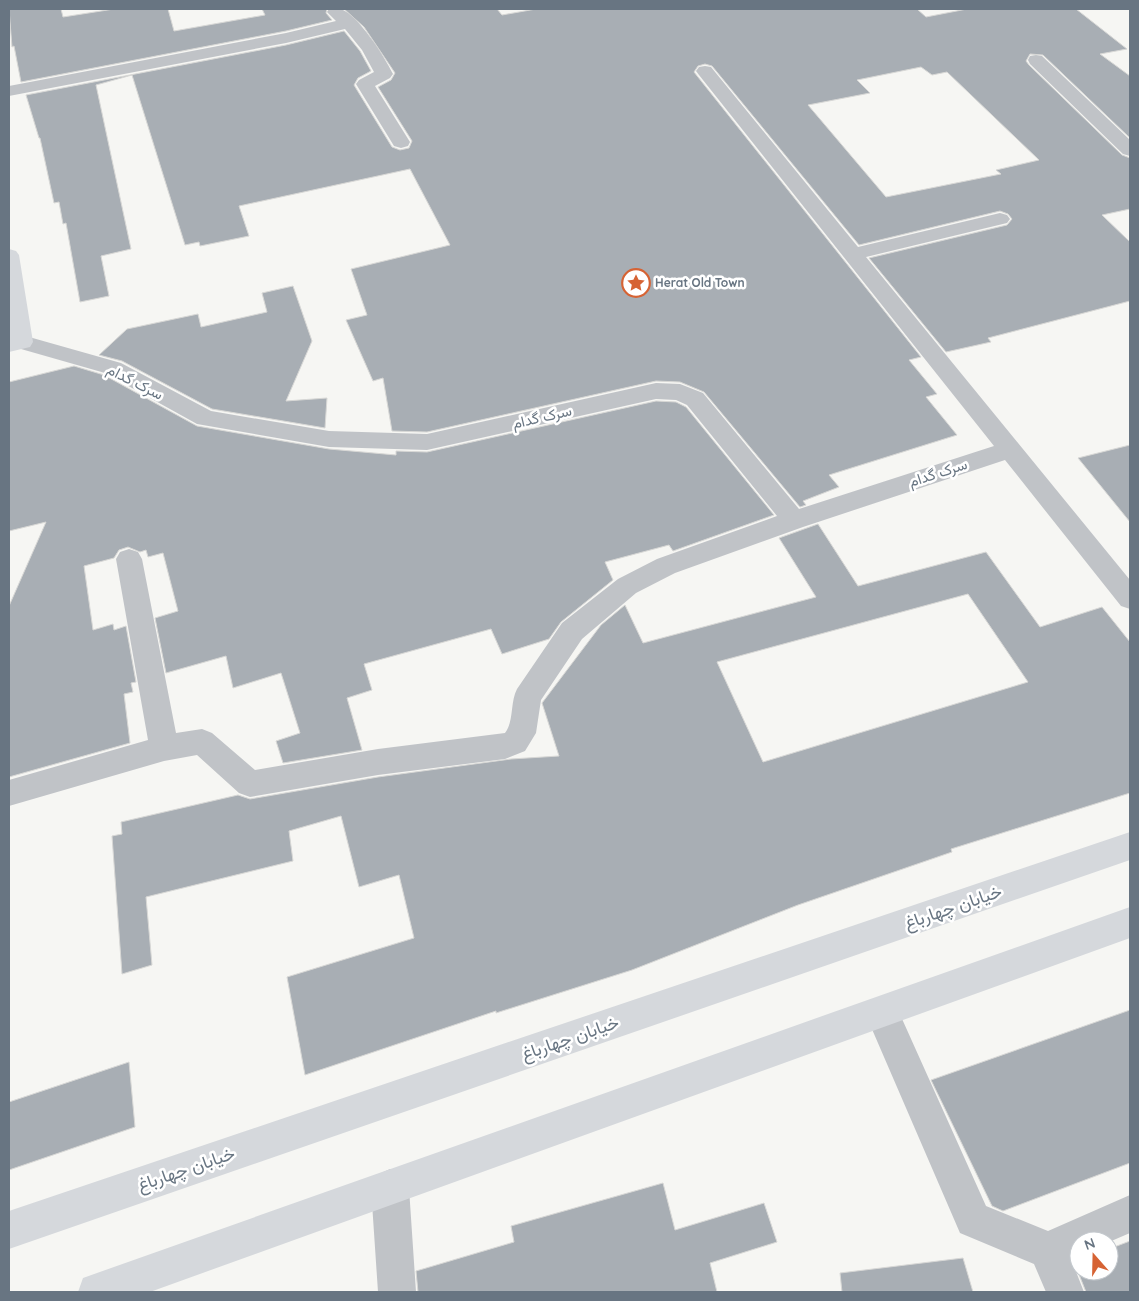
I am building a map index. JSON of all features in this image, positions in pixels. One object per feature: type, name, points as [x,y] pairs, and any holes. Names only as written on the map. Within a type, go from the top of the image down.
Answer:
[{"type":"street","points":[[332,9],[350,23],[377,60],[384,74],[365,84],[401,142]]},
{"type":"street","points":[[9,90],[286,38],[350,23]]},
{"type":"street","points":[[1036,60],[1130,150]]},
{"type":"street","points":[[705,71],[1130,599]]},
{"type":"street","points":[[852,254],[1000,219]]},
{"type":"street","points":[[9,255],[15,344]]},
{"type":"street","name":"سرک گدام","points":[[15,344],[113,368],[205,418],[329,439],[428,442],[656,391],[680,392],[696,400],[794,520],[1010,450]]},
{"type":"street","points":[[9,793],[164,748],[202,742],[250,784],[378,762],[505,746],[515,742],[522,733],[527,697],[572,631],[627,586],[666,566],[794,520]]},
{"type":"street","points":[[129,559],[164,748]]},
{"type":"street","name":"خیابان چهارباغ","points":[[9,1230],[1130,846]]},
{"type":"street","points":[[97,1292],[1130,922]]},
{"type":"street","points":[[882,1012],[974,1220],[1048,1250],[1066,1292]]},
{"type":"street","points":[[390,1188],[397,1292]]},
{"type":"street","points":[[1048,1250],[1130,1214]]},
{"type":"building","points":[[9,9],[61,9],[63,17],[114,9],[168,9],[174,31],[265,15],[262,9],[327,9],[326,13],[332,20],[286,31],[21,82],[14,46],[12,47]]},
{"type":"building","points":[[344,9],[497,9],[502,15],[536,9],[917,9],[926,17],[967,9],[1076,9],[1127,49],[1100,54],[1130,76],[1130,138],[1043,55],[1030,54],[1026,61],[1122,155],[1130,158],[1130,209],[1102,215],[1130,242],[1130,301],[988,338],[991,342],[946,352],[869,258],[1007,225],[1012,219],[1008,214],[1000,211],[859,245],[712,66],[705,64],[698,66],[694,72],[921,357],[909,360],[937,394],[926,397],[957,435],[829,475],[839,487],[803,501],[806,505],[800,507],[704,392],[680,382],[656,381],[427,432],[392,431],[383,378],[373,381],[346,320],[367,315],[351,269],[450,245],[410,169],[239,206],[249,236],[200,246],[199,242],[185,245],[132,75],[96,85],[131,249],[101,256],[109,296],[80,302],[66,223],[63,224],[59,202],[54,203],[40,138],[26,95],[286,45],[344,31],[360,51],[371,71],[358,78],[354,85],[392,147],[400,150],[409,148],[412,141],[378,87],[391,80],[395,73],[364,27]],"holes":[[[921,67],[932,75],[947,72],[1039,160],[996,170],[1001,174],[886,197],[808,105],[870,93],[857,80]]]},
{"type":"building","points":[[293,286],[312,341],[286,401],[327,398],[325,428],[212,409],[122,361],[99,355],[127,329],[198,314],[201,327],[267,312],[262,293]]},
{"type":"building","points":[[74,366],[104,375],[197,426],[329,449],[396,455],[396,451],[427,452],[656,401],[676,402],[686,407],[774,515],[673,551],[669,545],[605,562],[613,580],[561,622],[549,639],[502,654],[491,629],[364,664],[372,690],[347,698],[362,750],[283,763],[276,741],[300,733],[281,673],[233,688],[226,656],[166,673],[155,618],[178,611],[163,553],[148,557],[146,550],[140,552],[128,547],[119,550],[114,558],[84,566],[93,630],[113,624],[114,630],[126,626],[136,682],[131,683],[133,692],[124,694],[130,743],[9,777],[9,606],[46,522],[9,531],[9,382]]},
{"type":"building","points":[[1130,445],[1130,522],[1078,458]]},
{"type":"building","points":[[818,524],[858,586],[986,552],[1040,627],[1102,607],[1130,642],[1130,793],[951,849],[952,852],[798,905],[632,970],[496,1013],[496,1011],[305,1075],[287,977],[414,938],[399,875],[359,887],[341,816],[289,831],[293,861],[146,897],[152,965],[122,974],[112,836],[122,834],[121,822],[238,795],[250,799],[378,777],[511,759],[559,756],[542,703],[601,625],[625,605],[643,643],[816,597],[779,538]],"holes":[[[968,594],[1028,682],[763,762],[717,662]]]},
{"type":"building","points":[[1130,1010],[1130,1163],[1003,1211],[992,1206],[931,1080]]},
{"type":"building","points":[[129,1062],[135,1127],[9,1170],[9,1102]]},
{"type":"building","points":[[663,1183],[675,1230],[764,1203],[777,1242],[710,1263],[717,1292],[418,1292],[416,1271],[514,1242],[511,1226]]},
{"type":"building","points":[[1130,1241],[1130,1292],[1086,1292],[1082,1281],[1119,1281],[1119,1245]]},
{"type":"building","points":[[963,1258],[973,1292],[842,1292],[840,1273]]},
{"type":"place","name":"Herat Old Town","points":[[636,283]]}]
